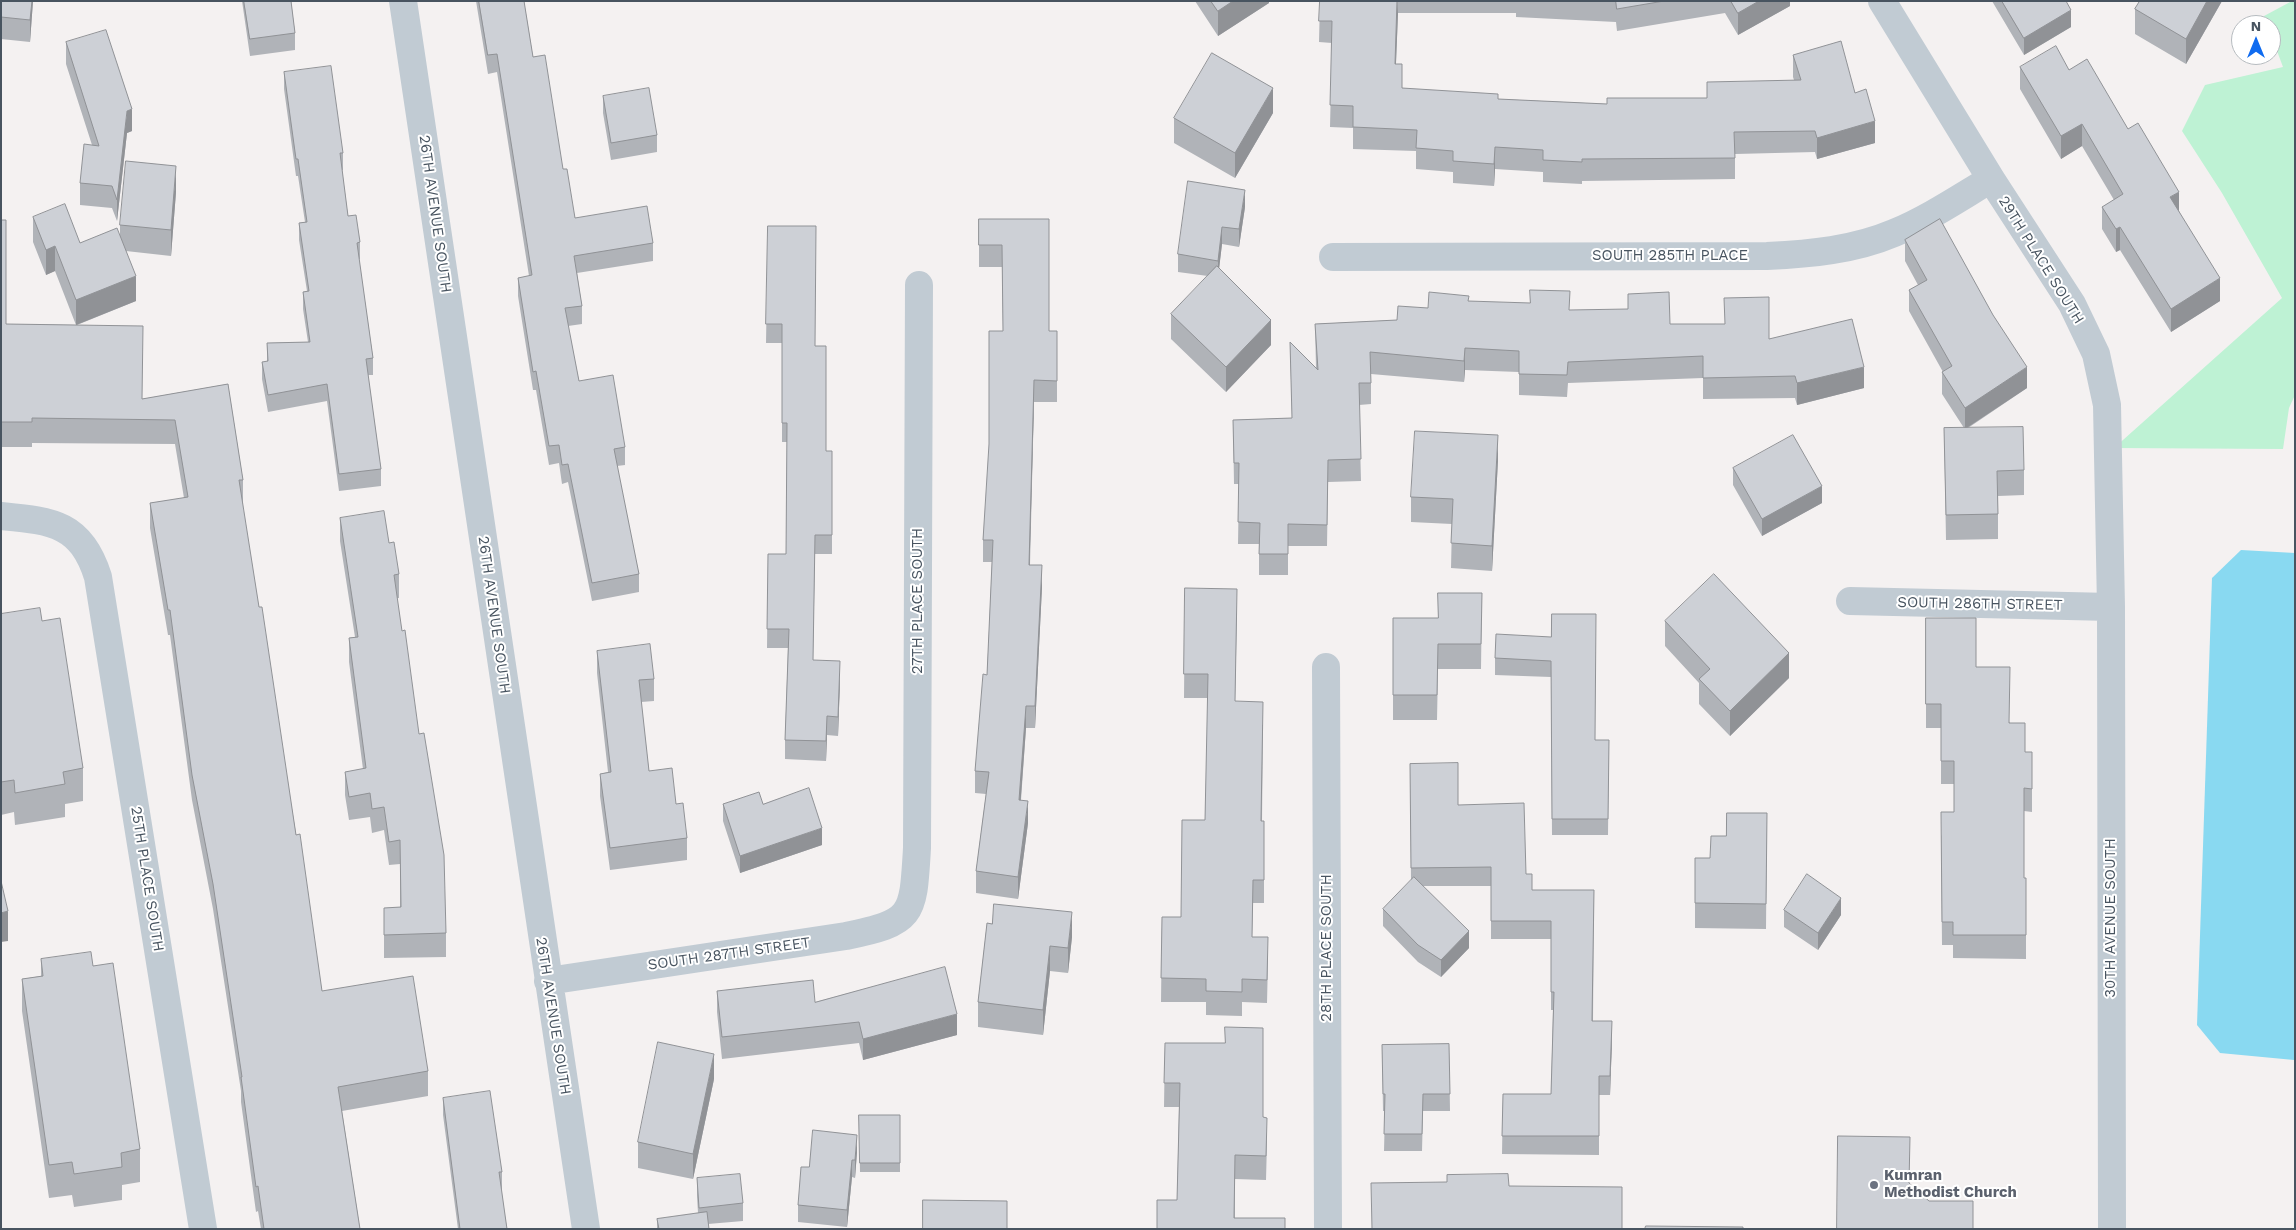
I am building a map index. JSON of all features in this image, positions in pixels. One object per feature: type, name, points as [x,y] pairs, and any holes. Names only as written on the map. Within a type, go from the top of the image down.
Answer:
[{"type":"street","name":"26TH AVENUE SOUTH","points":[[403,1],[586,1229]]},
{"type":"street","name":"29TH PLACE SOUTH","points":[[1882,1],[1990,179],[2072,304],[2096,354],[2108,405],[2111,607]]},
{"type":"street","name":"SOUTH 285TH PLACE","points":[[1333,257],[1767,256],[1826,252],[1860,244],[1893,233],[1929,215],[1990,179]]},
{"type":"street","name":"27TH PLACE SOUTH","points":[[906,915],[914,888],[917,848],[919,285]]},
{"type":"street","name":"25TH PLACE SOUTH","points":[[1,516],[49,523],[75,535],[88,552],[102,592],[203,1229]]},
{"type":"street","name":"SOUTH 286TH STREET","points":[[1850,601],[2111,607]]},
{"type":"street","name":"30TH AVENUE SOUTH","points":[[2111,607],[2112,1229]]},
{"type":"street","name":"28TH PLACE SOUTH","points":[[1326,667],[1328,1229]]},
{"type":"street","name":"SOUTH 287TH STREET","points":[[548,981],[846,936],[889,926],[906,915]]},
{"type":"green space","points":[[2295,1],[2295,395],[2289,408],[2283,449],[2114,448],[2282,298],[2222,193],[2182,131],[2205,85],[2283,67],[2281,62],[2281,15],[2266,15]]},
{"type":"water","points":[[2241,550],[2295,553],[2294,1060],[2220,1053],[2197,1025],[2212,578]]},
{"type":"building","points":[[1,1],[32,1],[30,20],[1,17]]},
{"type":"building","points":[[244,1],[291,1],[295,33],[250,39]]},
{"type":"building","points":[[479,1],[524,1],[533,57],[545,55],[563,169],[567,169],[575,218],[647,206],[653,243],[574,256],[582,306],[565,308],[579,381],[613,375],[625,447],[614,449],[639,574],[592,583],[568,464],[562,465],[559,445],[549,446],[536,371],[533,372],[518,278],[532,275],[497,54],[488,55]]},
{"type":"building","points":[[1211,1],[1233,1],[1218,11]]},
{"type":"building","points":[[1320,1],[1397,1],[1395,64],[1402,64],[1402,88],[1498,94],[1498,99],[1607,104],[1607,98],[1707,98],[1707,82],[1801,80],[1793,55],[1841,41],[1855,93],[1866,89],[1875,121],[1817,138],[1815,131],[1734,132],[1735,158],[1582,159],[1582,162],[1543,160],[1543,150],[1495,147],[1494,164],[1453,161],[1453,151],[1416,148],[1417,130],[1353,127],[1353,106],[1330,105],[1332,21],[1319,21]]},
{"type":"building","points":[[1616,1],[1664,1],[1617,9]]},
{"type":"building","points":[[1731,1],[1759,1],[1738,13]]},
{"type":"building","points":[[2002,1],[2066,1],[2071,10],[2024,38]]},
{"type":"building","points":[[2140,1],[2207,1],[2186,39],[2135,9]]},
{"type":"building","points":[[106,30],[132,109],[127,111],[117,200],[112,186],[80,183],[84,144],[99,146],[66,42]]},
{"type":"building","points":[[2056,46],[2069,70],[2087,59],[2128,129],[2138,123],[2179,192],[2170,197],[2220,278],[2171,309],[2120,227],[2116,229],[2102,207],[2123,194],[2082,124],[2061,136],[2020,67]]},
{"type":"building","points":[[1212,53],[1273,88],[1235,153],[1174,118]]},
{"type":"building","points":[[331,66],[343,153],[340,153],[348,216],[356,215],[360,242],[357,243],[373,358],[366,359],[381,469],[339,474],[327,384],[268,395],[262,362],[268,361],[267,343],[310,342],[303,292],[309,291],[299,223],[307,222],[284,72]]},
{"type":"building","points":[[649,88],[657,135],[611,143],[603,96]]},
{"type":"building","points":[[126,161],[176,166],[171,230],[120,225]]},
{"type":"building","points":[[1188,181],[1245,190],[1239,229],[1222,227],[1218,261],[1178,254]]},
{"type":"building","points":[[65,204],[80,243],[117,228],[136,276],[76,300],[55,246],[46,250],[33,217]]},
{"type":"building","points":[[979,219],[1049,219],[1049,331],[1057,331],[1057,381],[1034,380],[1029,565],[1042,565],[1035,706],[1026,706],[1019,800],[1028,801],[1018,877],[976,871],[989,772],[975,771],[983,674],[987,675],[993,540],[983,540],[989,444],[989,331],[1003,331],[1002,245],[979,245]]},
{"type":"building","points":[[1940,219],[1993,315],[2027,367],[1965,408],[1942,372],[1952,366],[1909,290],[1927,280],[1905,240]]},
{"type":"building","points":[[1,220],[6,220],[6,324],[143,326],[142,399],[228,384],[243,480],[239,480],[259,607],[262,607],[296,835],[300,834],[322,991],[413,976],[428,1071],[338,1087],[360,1229],[264,1229],[258,1186],[256,1187],[242,1077],[213,884],[192,775],[170,610],[168,610],[150,503],[188,497],[175,420],[32,418],[32,422],[1,422]]},
{"type":"building","points":[[768,226],[816,226],[815,346],[826,346],[826,451],[832,451],[832,535],[815,535],[813,660],[840,661],[838,717],[827,716],[826,741],[785,740],[789,629],[767,629],[768,554],[786,554],[787,423],[782,423],[782,324],[766,324]]},
{"type":"building","points":[[1217,266],[1271,320],[1226,367],[1171,314]]},
{"type":"building","points":[[1530,290],[1570,291],[1569,310],[1628,309],[1628,294],[1669,292],[1670,324],[1725,324],[1724,298],[1769,297],[1769,339],[1852,319],[1864,367],[1797,383],[1795,376],[1703,378],[1703,356],[1568,362],[1567,375],[1519,374],[1519,351],[1465,348],[1464,361],[1370,352],[1371,383],[1359,383],[1361,459],[1328,460],[1327,525],[1288,524],[1288,554],[1259,554],[1260,523],[1238,522],[1239,463],[1234,463],[1233,420],[1292,418],[1290,342],[1318,370],[1315,324],[1397,320],[1398,306],[1428,308],[1429,292],[1469,296],[1468,301],[1530,303]]},
{"type":"building","points":[[2023,427],[2024,470],[1997,471],[1998,514],[1946,515],[1944,428]]},
{"type":"building","points":[[1415,431],[1498,435],[1492,546],[1451,543],[1453,499],[1411,497]]},
{"type":"building","points":[[1793,435],[1822,486],[1762,519],[1733,468]]},
{"type":"building","points":[[384,511],[389,543],[394,542],[399,574],[394,575],[402,631],[405,630],[419,734],[424,733],[444,855],[446,933],[384,935],[384,908],[401,907],[400,840],[389,842],[384,807],[372,809],[370,793],[349,797],[345,772],[366,768],[349,638],[358,637],[340,518]]},
{"type":"building","points":[[1714,574],[1789,653],[1730,711],[1699,679],[1710,669],[1665,621]]},
{"type":"building","points":[[1185,588],[1237,589],[1235,701],[1263,702],[1261,821],[1264,821],[1264,880],[1253,880],[1252,937],[1268,937],[1267,980],[1242,979],[1242,992],[1206,991],[1206,979],[1161,978],[1162,917],[1181,917],[1182,820],[1205,820],[1208,674],[1184,674]]},
{"type":"building","points":[[1438,593],[1482,593],[1481,644],[1438,644],[1437,695],[1393,695],[1393,618],[1438,618]]},
{"type":"building","points":[[40,608],[42,621],[60,618],[83,768],[63,772],[65,784],[15,793],[14,780],[1,782],[1,614]]},
{"type":"building","points":[[1552,614],[1596,614],[1595,740],[1609,740],[1608,819],[1552,819],[1551,661],[1495,658],[1496,634],[1551,637]]},
{"type":"building","points":[[1926,618],[1976,618],[1976,667],[2010,667],[2009,723],[2025,723],[2025,752],[2032,752],[2032,789],[2024,788],[2026,935],[1953,935],[1953,922],[1942,922],[1941,812],[1954,812],[1954,761],[1941,761],[1941,704],[1926,704]]},
{"type":"building","points":[[650,644],[654,679],[639,680],[649,771],[672,768],[676,804],[683,803],[687,838],[610,848],[600,774],[611,772],[597,651]]},
{"type":"building","points":[[1458,763],[1458,805],[1524,803],[1526,874],[1532,874],[1532,890],[1594,890],[1592,1021],[1612,1021],[1610,1076],[1599,1076],[1599,1136],[1502,1136],[1503,1094],[1551,1094],[1554,992],[1551,992],[1551,921],[1491,921],[1491,867],[1411,868],[1410,764]]},
{"type":"building","points":[[809,788],[822,828],[740,856],[723,804],[759,792],[763,804]]},
{"type":"building","points":[[1727,813],[1767,813],[1766,904],[1695,903],[1695,858],[1710,858],[1711,836],[1726,836]]},
{"type":"building","points":[[1807,874],[1841,898],[1818,933],[1784,910]]},
{"type":"building","points":[[1414,877],[1469,931],[1441,960],[1418,945],[1383,909]]},
{"type":"building","points":[[1,881],[8,911],[1,913]]},
{"type":"building","points":[[994,904],[1072,912],[1068,948],[1050,946],[1043,1010],[978,1002],[987,923],[992,924]]},
{"type":"building","points":[[91,952],[93,966],[113,963],[140,1149],[121,1153],[122,1167],[74,1174],[72,1162],[49,1165],[22,979],[43,976],[41,959]]},
{"type":"building","points":[[945,967],[957,1014],[863,1039],[859,1022],[722,1037],[717,991],[813,980],[815,1002]]},
{"type":"building","points":[[1225,1027],[1263,1028],[1263,1117],[1267,1118],[1266,1156],[1235,1155],[1234,1218],[1285,1218],[1285,1229],[1157,1229],[1157,1200],[1177,1200],[1180,1083],[1164,1083],[1165,1043],[1225,1043]]},
{"type":"building","points":[[658,1042],[714,1054],[693,1154],[638,1142]]},
{"type":"building","points":[[1449,1044],[1450,1094],[1423,1094],[1422,1134],[1384,1134],[1385,1094],[1383,1094],[1382,1045]]},
{"type":"building","points":[[490,1091],[502,1172],[499,1172],[507,1229],[460,1229],[443,1098]]},
{"type":"building","points":[[859,1115],[900,1115],[900,1163],[860,1163]]},
{"type":"building","points":[[813,1130],[857,1135],[855,1160],[852,1160],[847,1210],[798,1205],[801,1167],[809,1167]]},
{"type":"building","name":"Kumran Methodist Church","points":[[1838,1136],[1910,1137],[1909,1183],[1929,1201],[1973,1201],[1973,1229],[1837,1229]]},
{"type":"building","points":[[740,1174],[743,1203],[699,1208],[697,1178]]},
{"type":"building","points":[[1508,1174],[1509,1186],[1622,1187],[1622,1229],[1372,1229],[1371,1183],[1447,1182],[1447,1175]]},
{"type":"building","points":[[923,1200],[1007,1201],[1007,1229],[923,1229]]},
{"type":"building","points":[[707,1212],[709,1229],[659,1229],[657,1219]]},
{"type":"building","points":[[1646,1226],[1743,1227],[1743,1229],[1645,1229]]},
{"type":"place","name":"Kumran Methodist Church","points":[[1874,1185]]}]
